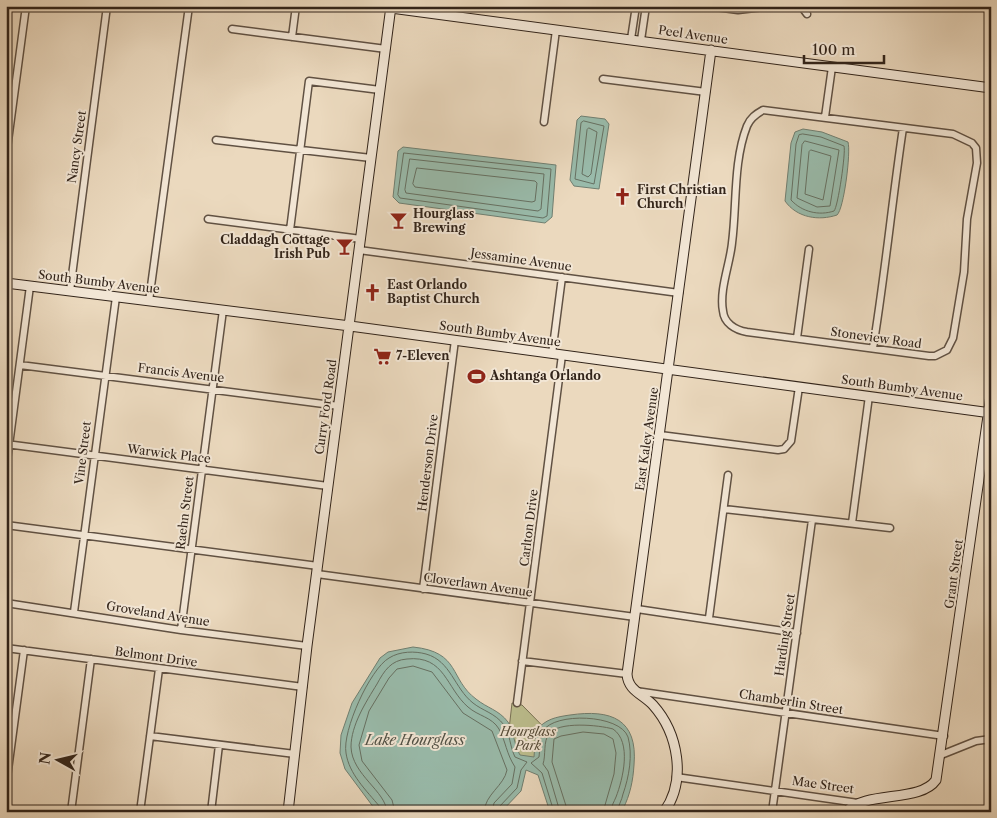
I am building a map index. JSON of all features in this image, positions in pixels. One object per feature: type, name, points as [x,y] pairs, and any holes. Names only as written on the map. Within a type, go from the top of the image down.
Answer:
[{"type":"street","points":[[6,156],[26,6]]},
{"type":"street","name":"Nancy Street","points":[[70,291],[108,6]]},
{"type":"street","points":[[149,301],[188,6]]},
{"type":"street","points":[[292,37],[296,6]]},
{"type":"street","points":[[380,6],[391,7]]},
{"type":"street","points":[[631,39],[636,6]]},
{"type":"street","points":[[641,40],[646,6]]},
{"type":"street","points":[[708,6],[738,10],[771,6]]},
{"type":"street","points":[[801,6],[807,14]]},
{"type":"street","name":"Peel Avenue","points":[[391,7],[991,88]]},
{"type":"street","name":"Curry Ford Road","points":[[288,812],[307,646],[391,7]]},
{"type":"street","points":[[232,29],[386,49]]},
{"type":"street","points":[[544,122],[556,30]]},
{"type":"street","name":"East Kaley Avenue","points":[[627,674],[711,50]]},
{"type":"street","points":[[825,117],[832,67]]},
{"type":"street","points":[[603,79],[706,92]]},
{"type":"street","points":[[290,230],[309,81],[380,90]]},
{"type":"street","name":"Stoneview Road","points":[[770,110],[825,117],[960,136],[972,143],[976,148],[977,163],[967,220],[964,272],[953,338],[947,350],[935,356],[741,331],[730,325],[725,318],[722,304],[732,242],[736,185],[748,123],[757,113],[770,110]]},
{"type":"street","points":[[873,348],[886,269],[890,217],[903,128]]},
{"type":"street","points":[[216,140],[371,158]]},
{"type":"street","points":[[208,219],[361,239]]},
{"type":"street","points":[[797,338],[809,249]]},
{"type":"street","name":"Jessamine Avenue","points":[[360,250],[679,293]]},
{"type":"street","points":[[552,354],[562,277]]},
{"type":"street","name":"South Bumby Avenue","points":[[6,283],[350,326],[990,413]]},
{"type":"street","points":[[6,468],[30,286]]},
{"type":"street","name":"Vine Street","points":[[74,612],[116,297]]},
{"type":"street","name":"Raehn Street","points":[[181,630],[223,310]]},
{"type":"street","name":"Henderson Drive","points":[[423,589],[455,340]]},
{"type":"street","name":"Carlton Drive","points":[[517,703],[562,355]]},
{"type":"street","name":"Francis Avenue","points":[[20,365],[339,406]]},
{"type":"street","points":[[660,435],[778,450],[784,449],[791,441],[799,387]]},
{"type":"street","name":"Grant Street","points":[[941,755],[991,395]]},
{"type":"street","points":[[852,522],[869,396]]},
{"type":"street","name":"Warwick Place","points":[[8,444],[328,486]]},
{"type":"street","points":[[709,618],[728,475]]},
{"type":"street","points":[[724,508],[890,528]]},
{"type":"street","name":"Harding Street","points":[[772,812],[812,520]]},
{"type":"street","name":"Cloverlawn Avenue","points":[[6,526],[192,550],[423,589],[530,603],[709,618],[796,632]]},
{"type":"street","name":"Groveland Avenue","points":[[6,603],[181,630],[307,646]]},
{"type":"street","name":"Belmont Drive","points":[[6,648],[302,687]]},
{"type":"street","points":[[6,785],[24,650]]},
{"type":"street","points":[[71,812],[91,659]]},
{"type":"street","points":[[522,661],[627,674],[628,681],[635,691],[652,703],[669,728],[677,761],[673,792],[664,812]]},
{"type":"street","points":[[140,812],[158,669]]},
{"type":"street","name":"Chamberlin Street","points":[[635,691],[759,707],[786,713],[944,736]]},
{"type":"street","points":[[150,736],[295,754]]},
{"type":"street","points":[[941,755],[976,742],[991,739]]},
{"type":"street","points":[[211,812],[219,745]]},
{"type":"street","name":"Mae Street","points":[[676,777],[858,803],[926,789],[936,780],[941,755]]},
{"type":"street","points":[[846,812],[858,803]]},
{"type":"green space","name":"Hourglass Park","points":[[512,703],[522,705],[583,767],[506,756]]},
{"type":"water","points":[[581,116],[605,119],[609,124],[599,189],[574,186],[570,180],[577,120]]},
{"type":"water","points":[[803,129],[822,132],[848,142],[849,157],[846,180],[840,211],[837,215],[823,218],[809,217],[790,207],[785,201],[791,143],[795,132]]},
{"type":"water","points":[[403,147],[556,165],[552,217],[545,223],[399,203],[393,197],[398,151]]},
{"type":"water","name":"Lake Hourglass","points":[[413,647],[439,654],[447,660],[468,691],[508,722],[520,755],[534,757],[536,731],[551,719],[565,716],[598,714],[609,716],[619,721],[626,727],[634,749],[632,782],[623,809],[620,812],[550,812],[538,775],[526,770],[521,791],[501,812],[377,812],[345,769],[340,753],[341,735],[352,703],[380,658],[388,652]]},
{"type":"place","name":"First Christian Church","points":[[623,197]]},
{"type":"place","name":"Hourglass Brewing","points":[[399,221]]},
{"type":"place","name":"Claddagh Cottage Irish Pub","points":[[344,247]]},
{"type":"place","name":"East Orlando Baptist Church","points":[[373,292]]},
{"type":"place","name":"7-Eleven","points":[[382,356]]},
{"type":"place","name":"Ashtanga Orlando","points":[[476,376]]}]
